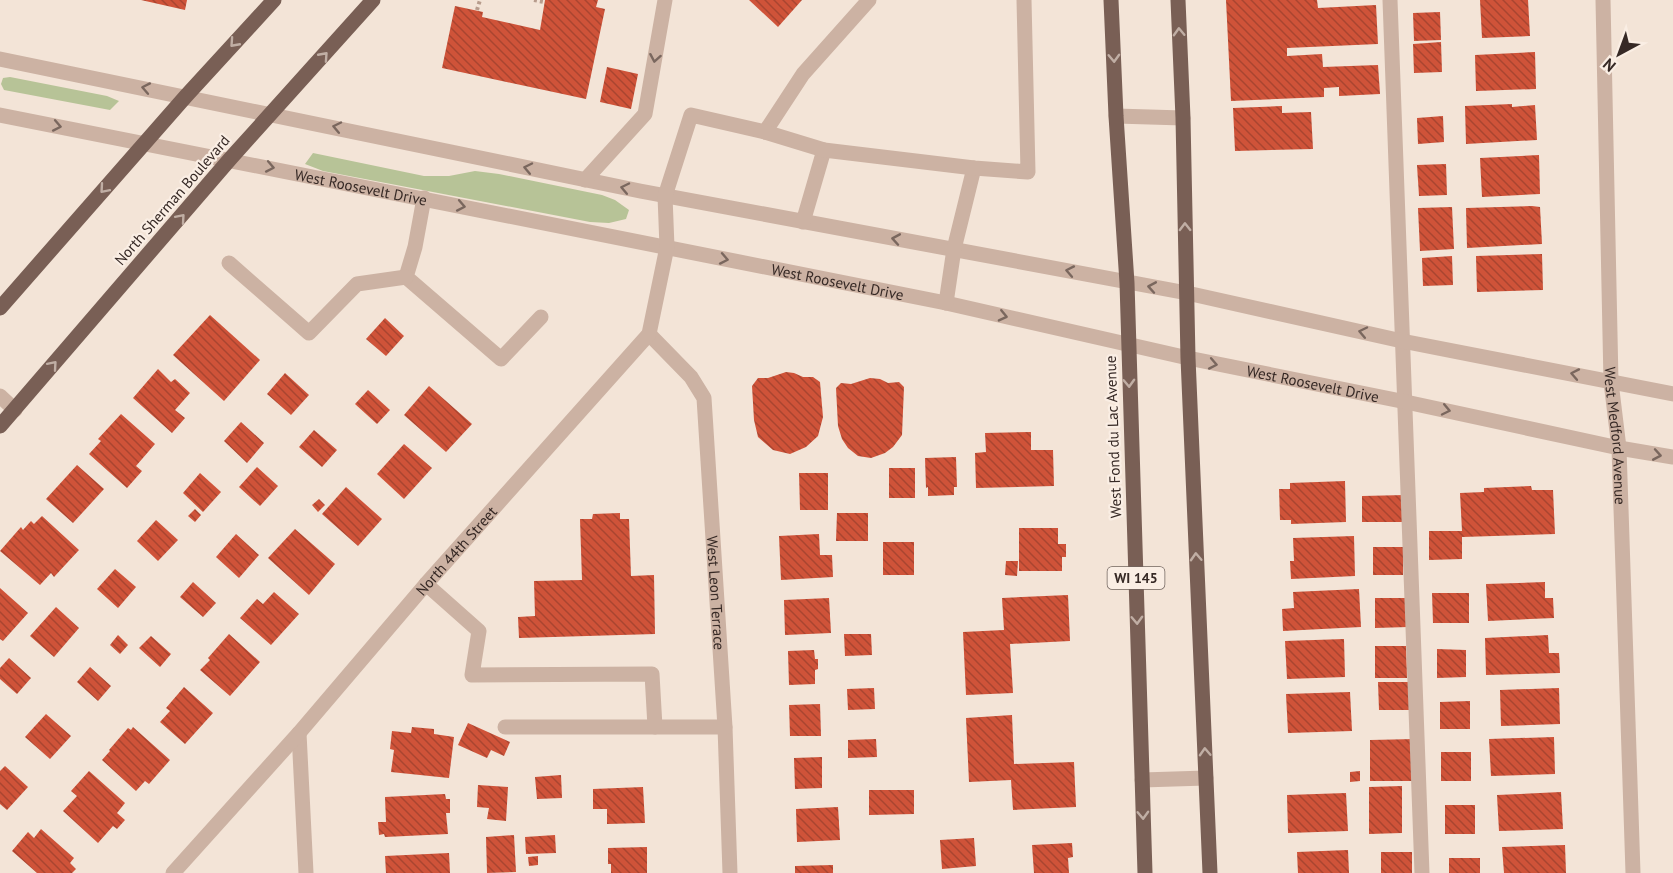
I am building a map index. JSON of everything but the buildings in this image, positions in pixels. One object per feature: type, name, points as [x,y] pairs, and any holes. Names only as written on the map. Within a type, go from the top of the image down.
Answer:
[{"type":"main road","points":[[0,308],[144,143],[274,0]]},
{"type":"main road","name":"North Sherman Boulevard","points":[[0,426],[230,159],[374,0]]},
{"type":"main road","name":"West Fond du Lac Avenue","points":[[1111,0],[1127,283],[1145,873]]},
{"type":"main road","points":[[1178,0],[1188,358],[1210,873]]},
{"type":"street","points":[[585,180],[645,114],[665,0]]},
{"type":"street","points":[[765,132],[803,74],[869,0]]},
{"type":"street","points":[[649,334],[667,247],[665,196],[691,115],[765,132],[824,150],[974,168],[1028,172],[1024,0]]},
{"type":"street","points":[[1390,0],[1422,873]]},
{"type":"street","name":"West Medford Avenue","points":[[1603,0],[1611,382],[1618,448],[1633,873]]},
{"type":"street","points":[[0,58],[585,180],[1187,293],[1402,340],[1673,394]]},
{"type":"street","name":"West Roosevelt Drive","points":[[0,115],[946,303],[1188,358],[1618,448],[1673,457]]},
{"type":"street","points":[[1116,116],[1183,118]]},
{"type":"street","points":[[803,222],[824,150]]},
{"type":"street","points":[[946,303],[954,249],[974,168]]},
{"type":"street","points":[[406,277],[415,246],[424,198]]},
{"type":"street","points":[[229,263],[309,333],[357,284],[406,277],[501,359],[541,317]]},
{"type":"street","name":"North 44th Street","points":[[173,873],[649,334]]},
{"type":"street","name":"West Leon Terrace","points":[[649,334],[691,377],[704,398],[725,727],[730,873]]},
{"type":"street","points":[[0,396],[15,410]]},
{"type":"street","points":[[426,584],[479,631],[472,675],[652,674],[655,727]]},
{"type":"street","points":[[504,727],[725,727]]},
{"type":"street","points":[[298,733],[306,873]]},
{"type":"street","points":[[1142,780],[1206,778]]},
{"type":"path","points":[[477,10],[480,0]]},
{"type":"path","points":[[534,0],[544,2]]},
{"type":"green space","points":[[10,77],[107,96],[119,101],[110,110],[4,90],[1,84],[3,78]]},
{"type":"green space","points":[[313,153],[424,176],[449,176],[475,171],[499,174],[602,195],[615,200],[629,210],[626,219],[609,223],[590,222],[323,171],[305,164]]}]
